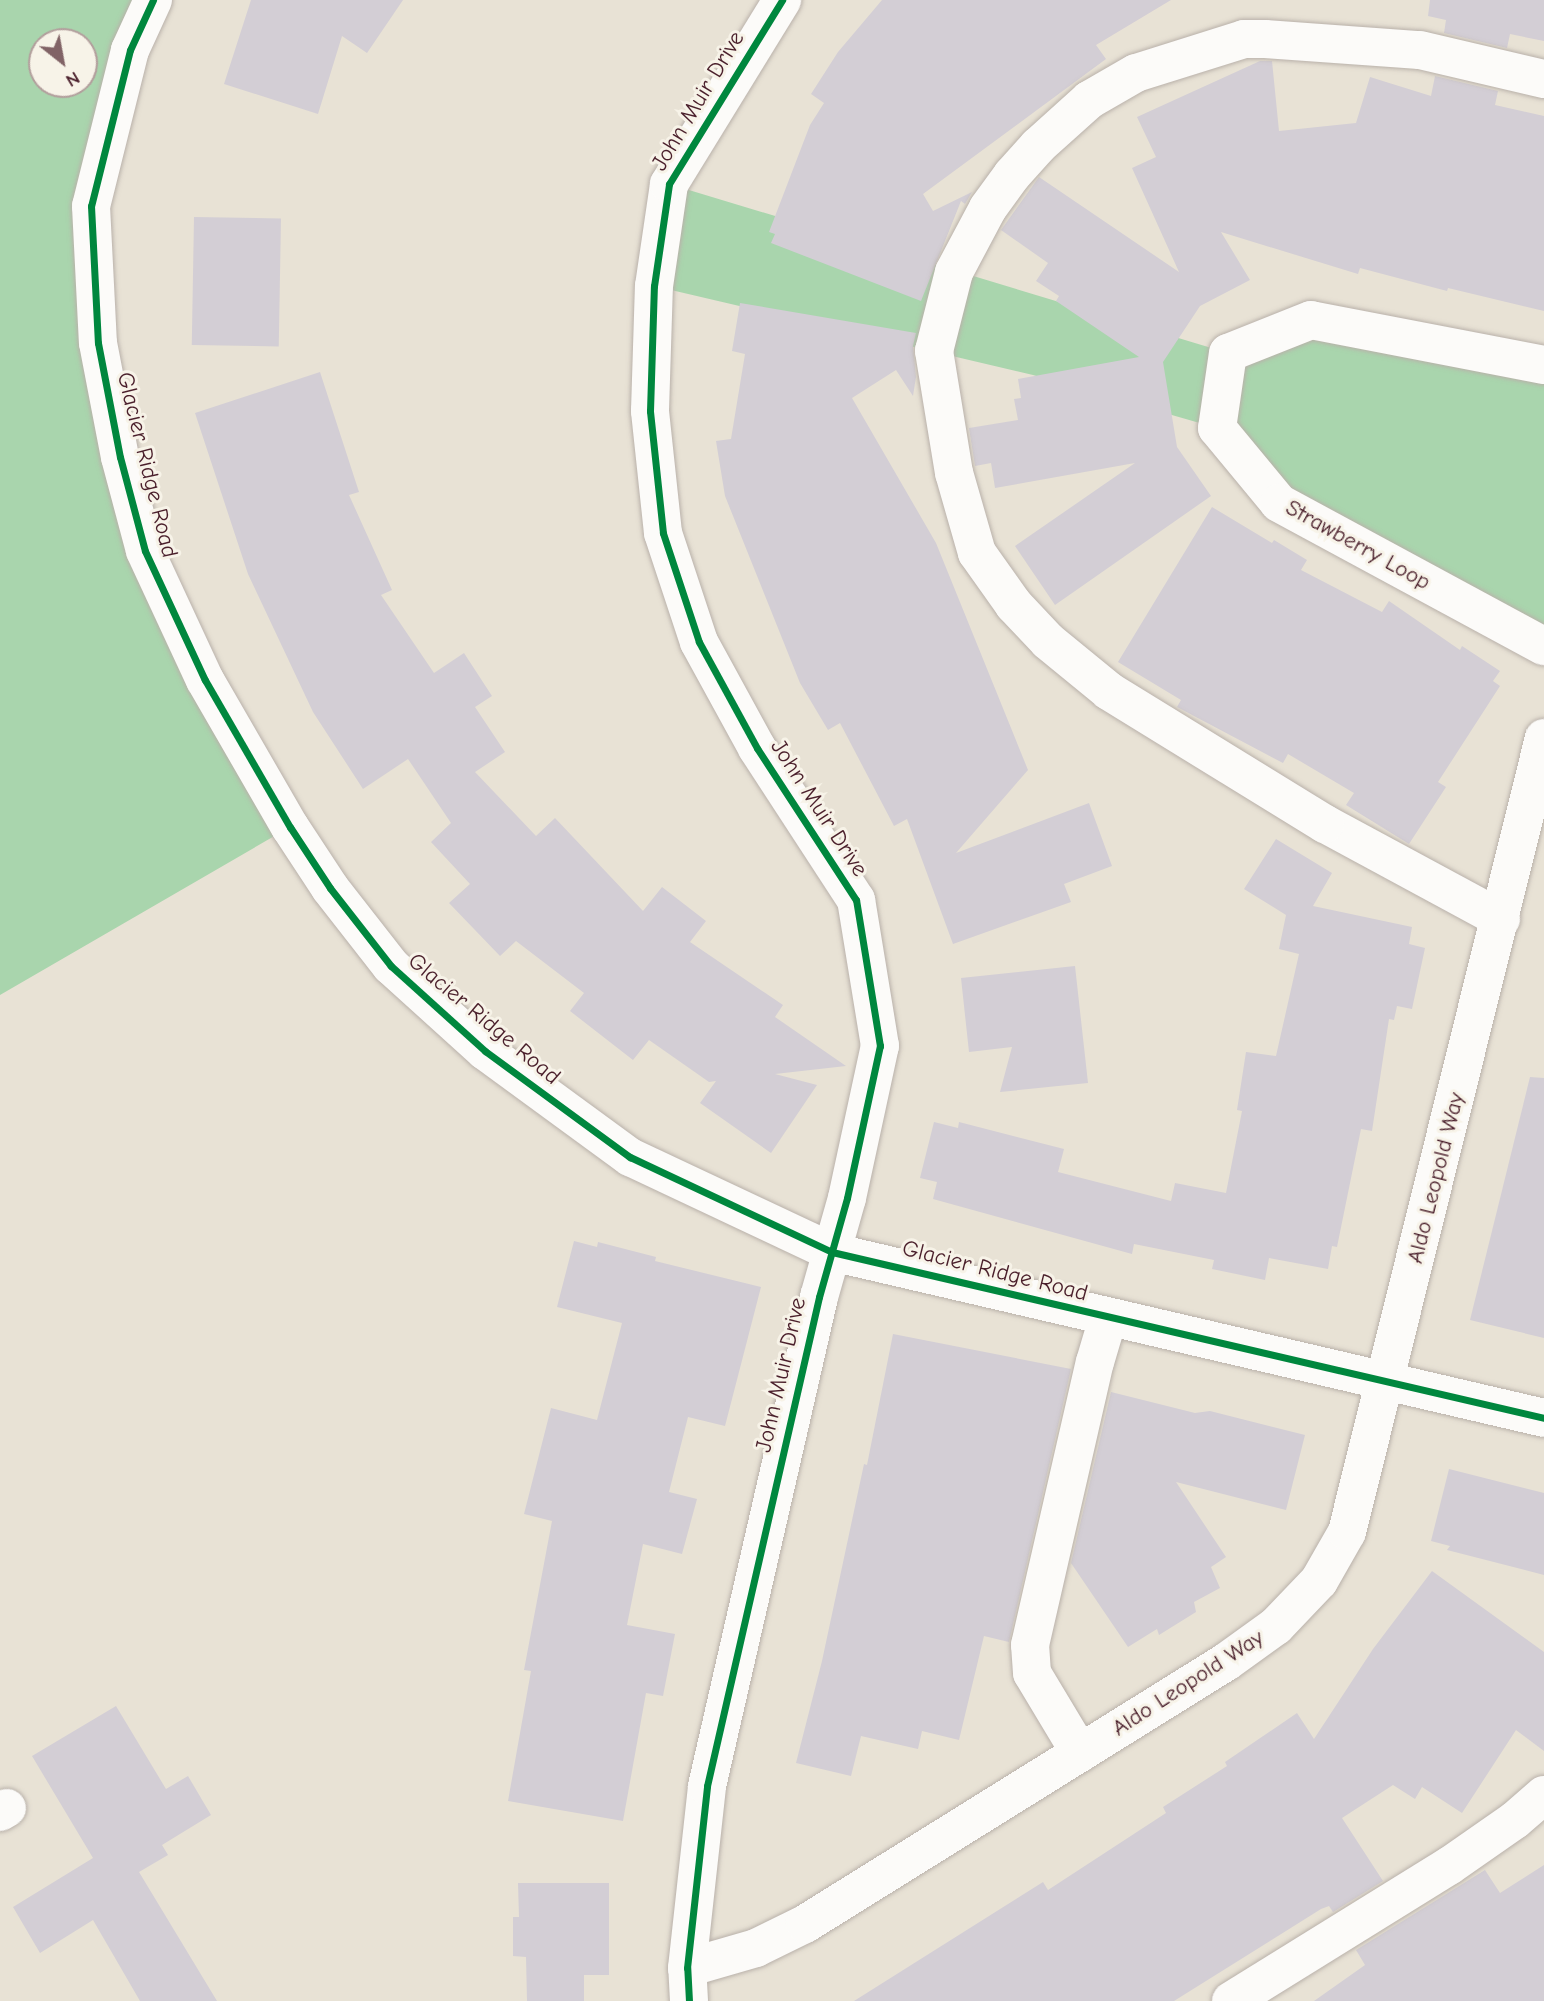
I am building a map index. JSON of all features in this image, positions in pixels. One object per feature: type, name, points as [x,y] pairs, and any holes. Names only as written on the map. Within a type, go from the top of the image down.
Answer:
[{"type":"street","name":"Glacier Ridge Road","points":[[153,0],[130,50],[91,206],[98,344],[120,457],[145,551],[205,680],[290,827],[330,888],[391,966],[485,1051],[631,1157],[832,1252],[1544,1418]]},
{"type":"street","name":"John Muir Drive","points":[[688,1985],[707,1786],[847,1198],[880,1046],[856,900],[757,748],[698,642],[663,533],[650,411],[654,286],[669,184],[782,0]]},
{"type":"street","points":[[1501,919],[1325,824],[1110,691],[1048,641],[1014,605],[977,553],[954,473],[934,351],[954,272],[988,208],[1038,146],[1089,100],[1136,73],[1244,39],[1265,39],[1420,50],[1544,79]]},
{"type":"street","name":"Strawberry Loop","points":[[1544,365],[1311,320],[1228,353],[1217,428],[1279,503],[1544,646]]},
{"type":"street","name":"Aldo Leopold Way","points":[[688,1985],[805,1923],[1226,1662],[1276,1626],[1319,1581],[1347,1532],[1544,738]]},
{"type":"street","points":[[1080,1753],[1032,1673],[1030,1645],[1095,1362],[1108,1318]]},
{"type":"street","points":[[1231,2001],[1456,1862],[1515,1820],[1544,1795]]},
{"type":"green space","points":[[0,0],[153,0],[91,206],[120,457],[290,827],[0,995]]},
{"type":"green space","points":[[669,184],[1228,353],[1311,320],[1544,365],[1544,646],[1279,503],[1217,428],[1033,375],[654,286]]},
{"type":"building","points":[[251,0],[403,0],[367,53],[342,36],[318,114],[224,84]]},
{"type":"building","points":[[882,0],[1171,0],[1096,45],[1106,59],[923,194],[933,211],[972,192],[965,204],[961,201],[921,301],[771,243],[775,234],[769,232],[810,125],[824,103],[811,94],[838,52]]},
{"type":"building","points":[[1430,0],[1544,0],[1544,41],[1510,34],[1507,48],[1444,33],[1446,20],[1428,16]]},
{"type":"building","points":[[1260,61],[1272,61],[1279,131],[1356,123],[1370,77],[1431,96],[1435,76],[1498,91],[1495,105],[1544,116],[1544,311],[1448,288],[1447,291],[1360,268],[1358,274],[1221,232],[1250,280],[1200,306],[1163,362],[1177,447],[1211,496],[1055,605],[1015,546],[1135,463],[995,488],[991,463],[975,466],[969,428],[1018,420],[1014,399],[1021,398],[1018,379],[1139,357],[1056,301],[1059,296],[1036,281],[1048,263],[1001,230],[1039,177],[1179,272],[1132,168],[1156,157],[1137,117]]},
{"type":"building","points":[[194,217],[281,219],[279,346],[192,345]]},
{"type":"building","points":[[740,303],[916,333],[913,346],[916,377],[913,396],[896,370],[852,398],[936,543],[1028,770],[956,853],[1089,803],[1112,866],[1064,884],[1071,902],[953,944],[907,819],[894,826],[840,723],[828,730],[800,683],[725,496],[716,441],[731,439],[745,354],[732,351]]},
{"type":"building","points":[[320,372],[359,492],[349,495],[392,590],[381,595],[434,673],[464,653],[492,696],[475,707],[505,752],[475,772],[536,836],[555,818],[643,911],[662,887],[706,921],[690,942],[783,1005],[775,1017],[846,1066],[775,1074],[817,1085],[771,1153],[700,1103],[716,1081],[709,1082],[649,1040],[633,1060],[570,1011],[584,993],[516,941],[500,956],[449,903],[470,884],[431,842],[451,823],[408,759],[363,789],[313,712],[248,574],[195,413]]},
{"type":"building","points":[[1212,507],[1272,543],[1274,540],[1307,560],[1301,570],[1382,612],[1389,601],[1460,650],[1462,646],[1500,671],[1493,681],[1500,686],[1438,782],[1446,787],[1409,844],[1346,805],[1354,793],[1288,754],[1283,763],[1177,707],[1181,700],[1118,662]]},
{"type":"building","points":[[1276,839],[1332,873],[1313,906],[1412,927],[1409,944],[1425,948],[1412,1009],[1397,1006],[1394,1020],[1389,1019],[1372,1131],[1361,1129],[1337,1247],[1332,1246],[1328,1269],[1269,1258],[1265,1280],[1212,1269],[1214,1260],[1134,1244],[1132,1254],[933,1199],[937,1182],[920,1178],[934,1122],[958,1128],[959,1122],[1064,1149],[1058,1172],[1171,1201],[1175,1183],[1226,1193],[1242,1111],[1237,1110],[1246,1052],[1276,1056],[1299,954],[1279,949],[1286,915],[1244,889]]},
{"type":"building","points":[[1075,966],[1088,1083],[1000,1092],[1012,1047],[969,1052],[961,978]]},
{"type":"building","points":[[1530,1077],[1544,1078],[1544,1338],[1470,1320]]},
{"type":"building","points":[[574,1241],[597,1247],[598,1242],[656,1257],[655,1261],[761,1287],[725,1426],[688,1417],[669,1492],[697,1499],[682,1554],[643,1544],[627,1625],[675,1634],[663,1696],[646,1693],[623,1821],[508,1801],[531,1671],[524,1670],[552,1521],[524,1514],[551,1408],[597,1420],[622,1323],[557,1307]]},
{"type":"building","points":[[893,1334],[1071,1369],[1009,1642],[984,1636],[959,1740],[922,1731],[918,1749],[861,1736],[851,1776],[796,1763],[822,1661],[864,1464],[867,1465]]},
{"type":"building","points":[[1111,1392],[1195,1413],[1210,1411],[1305,1435],[1286,1510],[1176,1482],[1226,1557],[1211,1567],[1220,1588],[1194,1602],[1196,1612],[1159,1635],[1157,1629],[1128,1647],[1071,1563]]},
{"type":"building","points":[[1449,1469],[1544,1493],[1544,1575],[1447,1550],[1450,1546],[1431,1541]]},
{"type":"building","points":[[1432,1571],[1544,1652],[1544,1751],[1516,1730],[1462,1813],[1422,1787],[1415,1799],[1393,1785],[1342,1818],[1383,1881],[1333,1912],[1329,1906],[1321,1909],[1174,2001],[854,2001],[1043,1882],[1048,1890],[1166,1813],[1163,1807],[1227,1766],[1225,1762],[1297,1713],[1314,1739],[1373,1649]]},
{"type":"building","points":[[116,1706],[166,1789],[188,1776],[211,1815],[162,1845],[168,1855],[139,1872],[217,2001],[140,2001],[93,1920],[40,1953],[13,1907],[93,1858],[32,1756]]},
{"type":"building","points":[[1544,1865],[1544,2001],[1314,2001],[1365,1965],[1356,1950],[1485,1870],[1500,1893]]},
{"type":"building","points":[[518,1883],[609,1883],[609,1975],[584,1975],[584,2001],[527,2001],[526,1957],[513,1956],[513,1917],[519,1917]]},
{"type":"cycle path","points":[[153,0],[130,50],[91,206],[98,343],[120,457],[145,551],[205,680],[290,827],[330,888],[391,966],[485,1051],[630,1157],[832,1252],[1544,1418]]},
{"type":"cycle path","points":[[689,2001],[687,1968],[707,1786],[819,1297],[847,1198],[880,1046],[856,900],[757,748],[699,642],[663,533],[650,411],[654,286],[669,184],[782,0]]}]
